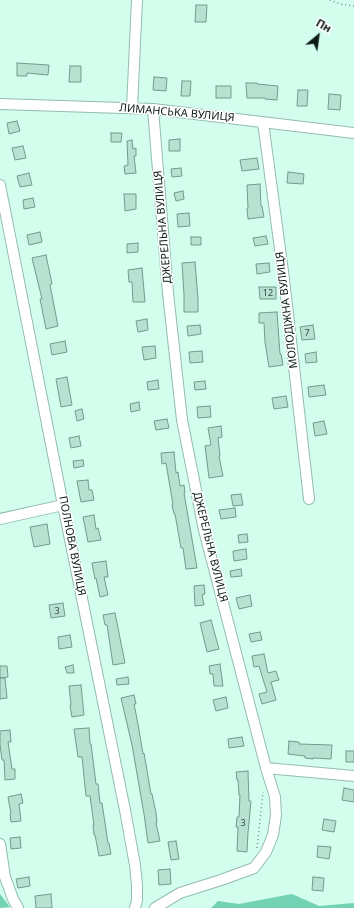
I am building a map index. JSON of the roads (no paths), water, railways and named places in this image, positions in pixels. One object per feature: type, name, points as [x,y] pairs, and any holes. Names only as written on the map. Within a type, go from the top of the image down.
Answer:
[{"type":"street","points":[[132,108],[137,0]]},
{"type":"street","name":"ЛИМАНСЬКА ВУЛИЦЯ","points":[[0,104],[132,108],[354,133]]},
{"type":"street","name":"ДЖЕРЕЛЬНА ВУЛИЦЯ","points":[[153,110],[168,293],[182,420],[204,530],[266,768],[275,797],[276,815],[273,835],[266,852],[254,868],[180,893],[155,908]]},
{"type":"street","name":"МОЛОДІЖНА ВУЛИЦЯ","points":[[263,122],[285,287],[310,499]]},
{"type":"street","name":"ПОЛНОВА ВУЛИЦЯ","points":[[0,185],[125,810],[135,865],[137,885],[137,900],[135,908]]},
{"type":"street","points":[[0,519],[63,505]]},
{"type":"street","points":[[266,768],[354,776]]},
{"type":"street","points":[[0,844],[5,877],[18,908]]}]
